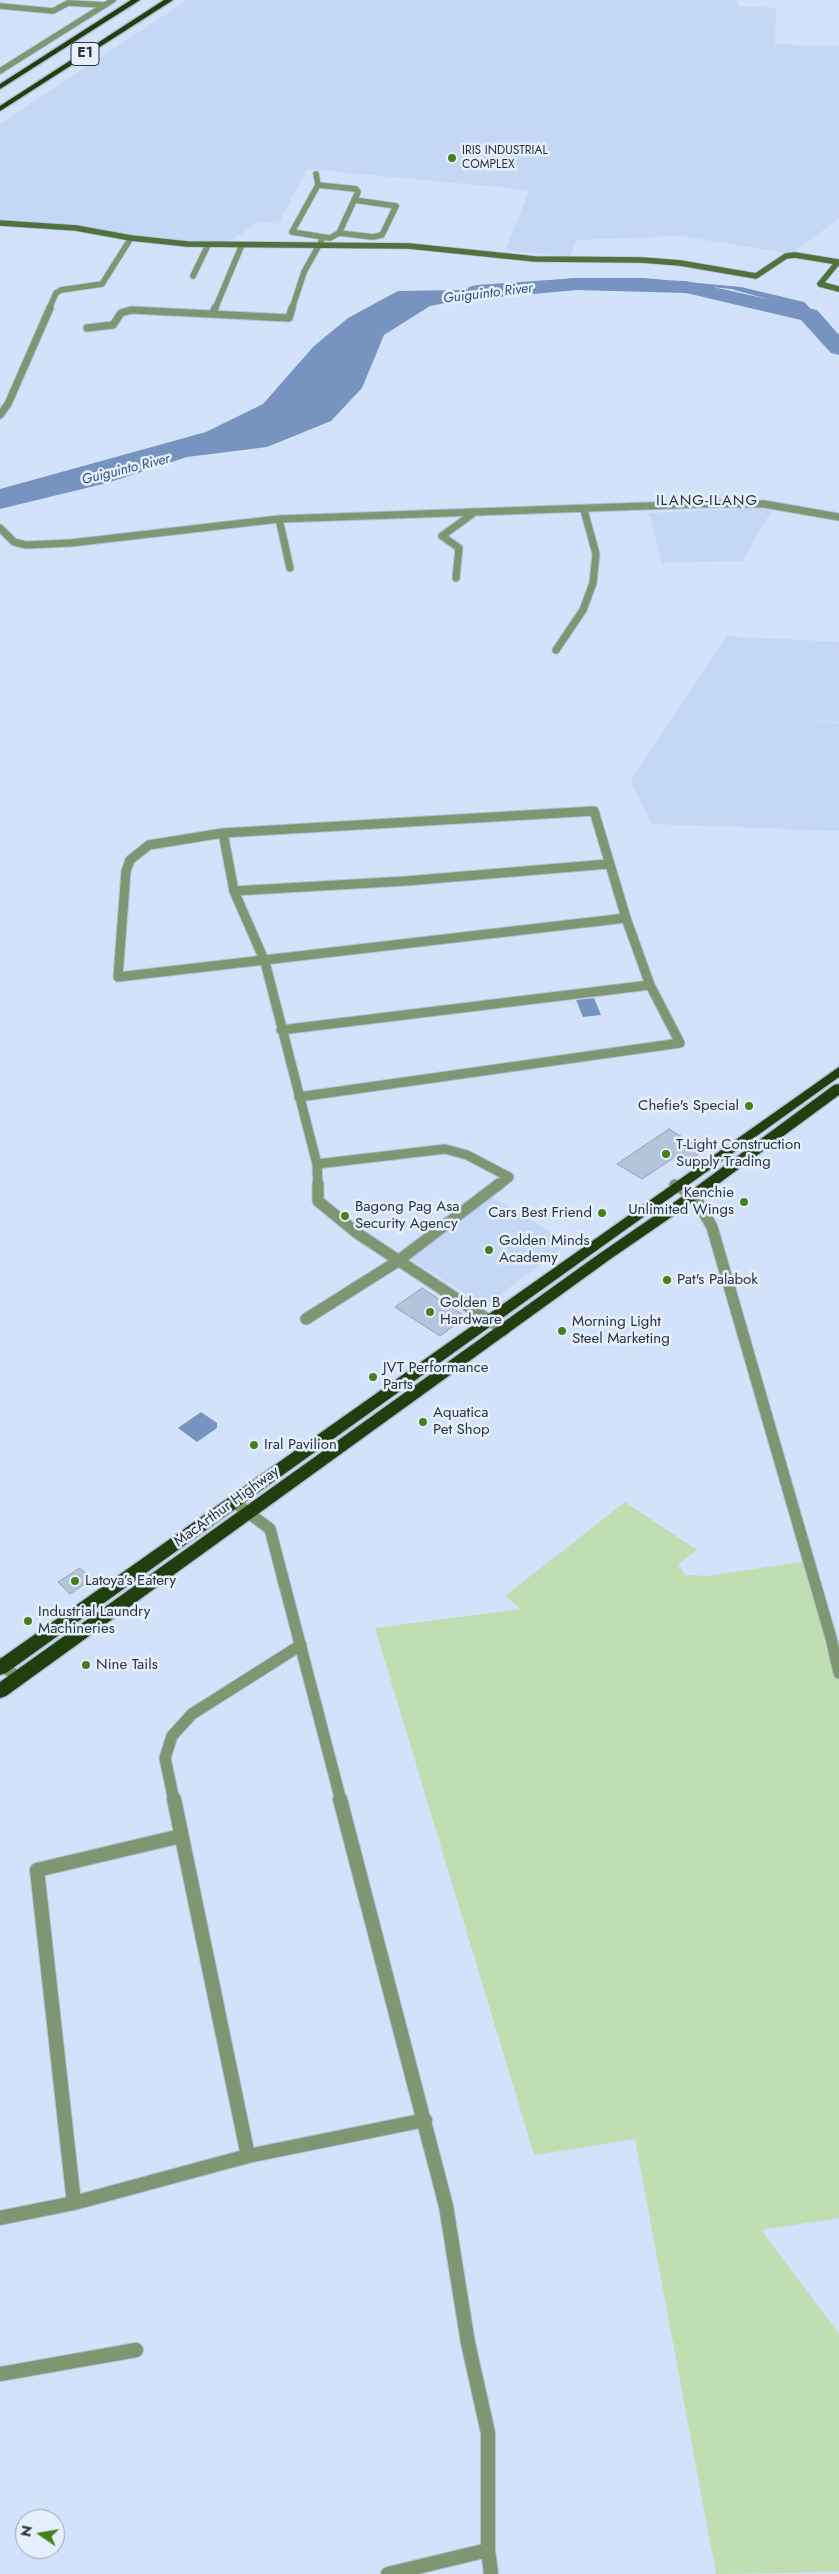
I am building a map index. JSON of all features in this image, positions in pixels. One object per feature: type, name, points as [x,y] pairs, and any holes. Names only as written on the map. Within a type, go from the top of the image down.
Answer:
[{"type":"highway","name":"E1","points":[[0,86],[136,0]]},
{"type":"highway","name":"E1","points":[[0,109],[169,0]]},
{"type":"highway","name":"MacArthur Highway","points":[[1,1666],[489,1320],[675,1185],[839,1071]]},
{"type":"highway","name":"MacArthur Highway","points":[[0,1691],[694,1195],[839,1088]]},
{"type":"street","points":[[0,71],[113,0]]},
{"type":"street","points":[[0,6],[53,11],[68,2],[105,5]]},
{"type":"street","points":[[316,174],[318,185],[292,232],[323,238],[339,234],[382,235],[396,206],[354,200]]},
{"type":"street","points":[[318,185],[356,189],[358,192],[339,234]]},
{"type":"street","points":[[0,223],[76,228],[132,238],[208,245],[409,246],[465,250],[535,259],[642,260],[680,263],[756,276],[786,256],[795,255],[838,262],[820,284],[839,289]]},
{"type":"street","points":[[0,415],[8,404],[56,293],[61,290],[102,284],[132,238]]},
{"type":"street","points":[[87,328],[113,325],[121,314],[131,310],[289,318],[304,272],[316,247],[323,238]]},
{"type":"street","points":[[193,276],[208,245]]},
{"type":"street","points":[[212,313],[241,246]]},
{"type":"street","points":[[0,528],[14,542],[26,545],[71,543],[279,519],[337,519],[702,504],[764,504],[839,517]]},
{"type":"street","points":[[556,650],[583,610],[593,583],[596,554],[584,510]]},
{"type":"street","points":[[456,578],[459,548],[442,536],[475,512]]},
{"type":"street","points":[[279,519],[290,568]]},
{"type":"street","points":[[300,1097],[680,1043],[650,985],[608,864],[594,811],[223,833],[149,845],[130,860],[126,871],[118,977],[265,962],[626,918]]},
{"type":"street","points":[[223,833],[234,891],[265,962],[281,1030],[300,1097],[317,1164],[318,1201],[357,1234],[504,1330]]},
{"type":"street","points":[[234,891],[406,881],[608,864]]},
{"type":"street","points":[[281,1030],[650,985]]},
{"type":"street","points":[[306,1319],[398,1261],[509,1176],[467,1155],[445,1150],[425,1150],[317,1164]]},
{"type":"street","points":[[675,1185],[694,1195],[712,1227],[832,1638],[839,1673]]},
{"type":"street","points":[[234,1501],[270,1529],[446,2206],[468,2343],[488,2433],[488,2550],[491,2574]]},
{"type":"street","points":[[248,2156],[165,1758],[172,1736],[192,1714],[300,1645]]},
{"type":"street","points":[[1,1666],[18,1678]]},
{"type":"street","points":[[74,2203],[36,1870],[181,1836]]},
{"type":"street","points":[[0,2218],[74,2203],[248,2156],[425,2120]]},
{"type":"street","points":[[0,2374],[136,2350]]},
{"type":"street","points":[[388,2574],[488,2550]]},
{"type":"shaded area","points":[[187,0],[737,0],[739,6],[776,8],[775,44],[839,46],[839,219],[790,254],[680,236],[577,240],[570,257],[506,250],[529,190],[307,169],[278,224],[260,221],[226,244],[139,238],[0,221],[0,124]]},
{"type":"shaded area","points":[[773,508],[742,561],[662,563],[649,513]]},
{"type":"shaded area","points":[[727,636],[839,642],[839,722],[789,717],[839,723],[839,831],[651,824],[631,780]]},
{"type":"shaded area","name":"Golden Minds Academy","points":[[492,1197],[569,1243],[485,1306],[407,1257]]},
{"type":"green space","points":[[625,1502],[697,1550],[678,1565],[685,1575],[708,1576],[807,1561],[839,1676],[839,2218],[761,2230],[839,2334],[839,2572],[716,2574],[635,2139],[534,2155],[375,1628],[521,1609],[505,1596]]},
{"type":"water","points":[[576,278],[644,278],[741,287],[804,302],[839,337],[839,352],[810,317],[771,300],[731,289],[673,283],[528,287],[430,306],[384,335],[362,388],[331,421],[267,447],[187,457],[107,483],[0,509],[0,489],[206,432],[263,404],[314,346],[348,318],[398,291],[460,290]]},
{"type":"water","points":[[594,998],[601,1015],[583,1017],[576,1000]]},
{"type":"water","points":[[201,1412],[217,1423],[217,1428],[197,1442],[178,1428]]},
{"type":"building","name":"T-Light Construction Supply Trading","points":[[669,1129],[704,1150],[686,1163],[675,1157],[642,1179],[617,1164]]},
{"type":"building","name":"Golden B Hardware","points":[[422,1288],[466,1317],[440,1336],[395,1307]]},
{"type":"building","name":"Latoya’s Eatery","points":[[80,1568],[92,1579],[70,1594],[58,1582]]},
{"type":"waterway","name":"Guiguinto River","points":[[477,292],[577,284],[686,287],[809,315],[839,348]]},
{"type":"place","name":"IRIS INDUSTRIAL COMPLEX","points":[[452,158]]},
{"type":"place","name":"Chefie's Special","points":[[749,1106]]},
{"type":"place","name":"T-Light Construction Supply Trading","points":[[666,1154]]},
{"type":"place","name":"Kenchie Unlimited Wings","points":[[744,1202]]},
{"type":"place","name":"Cars Best Friend","points":[[602,1213]]},
{"type":"place","name":"Bagong Pag Asa Security Agency","points":[[345,1216]]},
{"type":"place","name":"Golden Minds Academy","points":[[489,1250]]},
{"type":"place","name":"Pat's Palabok","points":[[667,1280]]},
{"type":"place","name":"Golden B Hardware","points":[[430,1312]]},
{"type":"place","name":"Morning Light Steel Marketing","points":[[562,1331]]},
{"type":"place","name":"JVT Performance Parts","points":[[373,1377]]},
{"type":"place","name":"Aquatica Pet Shop","points":[[423,1422]]},
{"type":"place","name":"Iral Pavilion","points":[[254,1445]]},
{"type":"place","name":"Latoya’s Eatery","points":[[75,1581]]},
{"type":"place","name":"Industrial Laundry Machineries","points":[[28,1621]]},
{"type":"place","name":"Nine Tails","points":[[86,1665]]},
{"type":"district","name":"ILANG-ILANG","points":[[707,501]]}]
